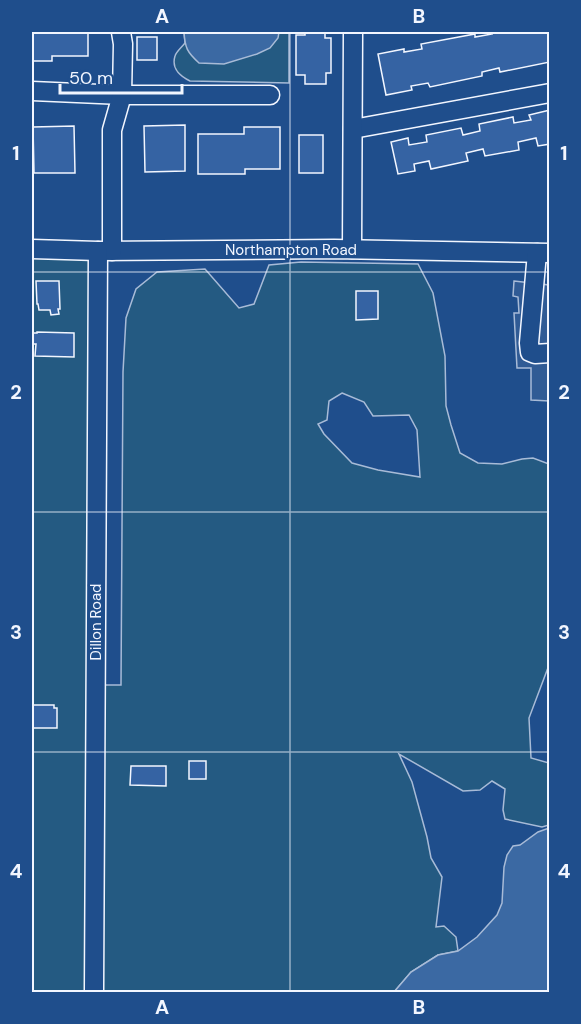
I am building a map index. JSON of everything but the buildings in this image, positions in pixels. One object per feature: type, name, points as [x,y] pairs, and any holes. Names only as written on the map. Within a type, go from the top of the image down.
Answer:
[{"type":"street","name":"Dillon Road","points":[[94,993],[105,251],[112,130],[122,95],[123,44],[121,32]]},
{"type":"street","points":[[352,249],[353,32]]},
{"type":"street","points":[[32,91],[122,95],[270,96]]},
{"type":"street","points":[[353,129],[549,93]]},
{"type":"street","name":"Northampton Road","points":[[32,249],[105,251],[352,249],[543,253]]},
{"type":"street","points":[[543,253],[529,343],[530,352],[549,353]]},
{"type":"shaded area","points":[[184,32],[289,32],[289,83],[190,81],[180,74],[174,65],[176,54],[185,43]]},
{"type":"shaded area","points":[[184,32],[279,32],[278,38],[270,48],[224,64],[199,63],[187,49]]},
{"type":"shaded area","points":[[32,250],[98,251],[96,685],[121,685],[123,372],[126,318],[136,289],[157,272],[205,269],[239,308],[254,304],[269,265],[301,262],[418,264],[433,293],[445,356],[446,406],[460,453],[478,463],[502,464],[533,458],[549,464],[549,665],[529,718],[531,758],[549,763],[549,825],[542,827],[505,819],[503,810],[505,789],[492,781],[480,790],[463,791],[399,754],[412,782],[431,858],[442,877],[436,927],[444,926],[456,937],[458,951],[438,955],[411,972],[394,992],[32,992]],"holes":[[[342,393],[364,402],[373,416],[409,415],[417,430],[420,477],[352,463],[324,434],[318,424],[327,420],[329,401]]]},
{"type":"shaded area","points":[[514,281],[549,285],[549,401],[531,400],[531,368],[517,368],[514,313],[519,313],[518,297],[513,296]]},
{"type":"shaded area","points":[[549,828],[549,992],[394,992],[411,972],[438,955],[458,951],[477,937],[497,915],[502,903],[507,855],[513,846],[520,845],[538,832]]}]
